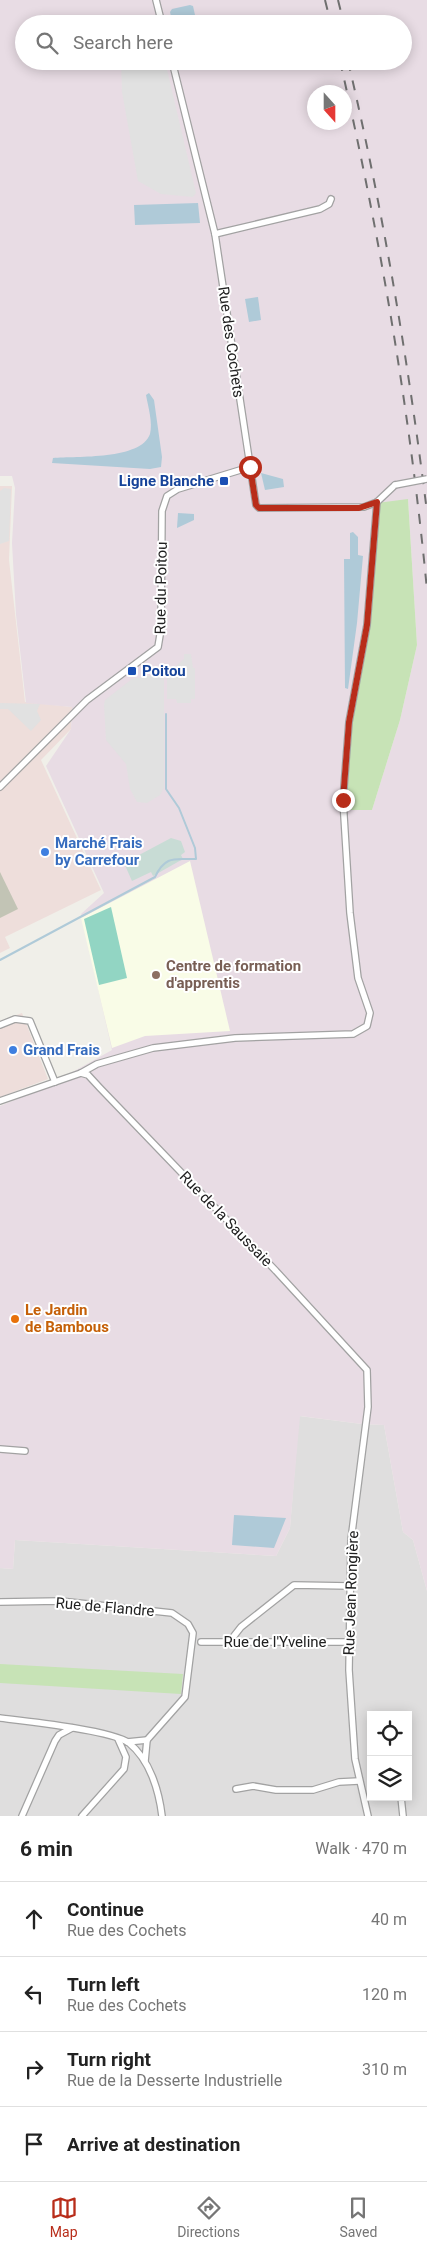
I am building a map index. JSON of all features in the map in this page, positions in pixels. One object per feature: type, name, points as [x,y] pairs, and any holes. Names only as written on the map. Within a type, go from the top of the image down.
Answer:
[{"type":"street","points":[[156,0],[160,15]]},
{"type":"street","name":"Rue des Cochets","points":[[174,70],[215,234],[256,505],[259,508],[359,508],[377,502]]},
{"type":"street","points":[[215,234],[320,209],[331,199]]},
{"type":"street","name":"Rue du Poitou","points":[[0,787],[88,700],[158,647],[161,629],[162,511],[167,496],[178,489],[250,467]]},
{"type":"street","points":[[0,1101],[81,1073],[97,1064],[153,1048],[235,1038],[352,1034],[362,1031],[369,1023],[368,1006],[357,974],[350,913],[343,800],[348,731],[369,608],[377,502],[395,485],[427,479]]},
{"type":"street","points":[[0,1024],[15,1019],[30,1021],[55,1082]]},
{"type":"street","name":"Rue de la Saussaie","points":[[81,1073],[88,1076],[100,1088],[251,1244],[366,1370]]},
{"type":"street","name":"Rue Jean Rongière","points":[[366,1370],[368,1406],[351,1540],[348,1642],[350,1712],[359,1781],[368,1816]]},
{"type":"street","points":[[0,1449],[25,1451]]},
{"type":"street","points":[[230,1641],[241,1626],[294,1584],[350,1586]]},
{"type":"street","name":"Rue de Flandre","points":[[0,1602],[60,1601],[172,1613],[180,1617],[190,1627],[192,1633],[183,1700],[147,1740]]},
{"type":"street","name":"Rue de l'Yveline","points":[[201,1642],[348,1642]]},
{"type":"street","points":[[0,1718],[72,1728],[127,1742],[147,1740],[145,1761]]},
{"type":"street","points":[[22,1816],[55,1741],[59,1736],[72,1728]]},
{"type":"street","points":[[82,1816],[124,1769],[126,1757],[117,1738]]},
{"type":"street","points":[[127,1742],[145,1761],[159,1799],[162,1816]]},
{"type":"street","points":[[236,1789],[253,1786],[276,1790],[313,1790],[339,1782],[359,1781]]},
{"type":"street","points":[[401,1801],[403,1816]]},
{"type":"shaded area","points":[[0,0],[427,0],[427,1591],[413,1540],[403,1532],[384,1425],[300,1416],[290,1528],[276,1556],[15,1540],[13,1569],[0,1568],[0,1106],[42,1089],[112,1050],[81,914],[104,893],[46,766],[71,729],[72,707],[26,703],[16,615],[12,543],[15,488],[12,476],[0,476]],"holes":[[[408,499],[417,645],[400,720],[372,810],[376,530]]]},
{"type":"shaded area","points":[[190,5],[193,6],[195,15],[171,15],[172,9]]},
{"type":"shaded area","points":[[121,70],[167,70],[196,193],[193,197],[161,194],[138,181],[122,92]]},
{"type":"shaded area","points":[[198,203],[200,223],[135,225],[134,205]]},
{"type":"shaded area","points":[[258,297],[261,320],[249,322],[245,299]]},
{"type":"shaded area","points":[[149,393],[154,400],[162,457],[161,467],[150,469],[52,463],[53,458],[107,455],[122,452],[144,442],[151,430],[146,395]]},
{"type":"shaded area","points":[[261,473],[283,479],[284,487],[265,490]]},
{"type":"shaded area","points":[[0,486],[12,486],[9,560],[25,702],[72,707],[71,729],[41,760],[101,890],[5,937],[10,948],[0,953]]},
{"type":"shaded area","points":[[4,488],[11,489],[9,541],[0,544],[0,491]]},
{"type":"shaded area","points":[[178,513],[194,514],[194,520],[177,528]]},
{"type":"shaded area","points":[[353,532],[358,537],[358,555],[363,556],[357,623],[348,689],[345,688],[344,559],[350,559],[350,533]]},
{"type":"shaded area","points":[[184,654],[191,654],[193,668],[195,668],[195,699],[191,699],[191,703],[177,703],[176,699],[167,699],[167,668],[175,667],[184,659]]},
{"type":"shaded area","points":[[155,671],[164,671],[164,788],[160,795],[147,803],[137,802],[130,789],[126,764],[106,740],[104,705],[105,700],[132,679],[153,675]]},
{"type":"shaded area","points":[[0,703],[40,704],[37,711],[41,720],[31,731],[8,709],[0,709]]},
{"type":"shaded area","points":[[171,838],[181,841],[185,852],[181,855],[183,859],[153,876],[151,872],[132,881],[124,863]]},
{"type":"shaded area","name":"Centre de formation d'apprentis","points":[[190,861],[230,1031],[145,1036],[112,1048],[81,918]]},
{"type":"shaded area","points":[[0,872],[18,909],[0,918]]},
{"type":"shaded area","points":[[22,1013],[48,1079],[0,1097],[0,1021]]},
{"type":"shaded area","points":[[299,1416],[384,1425],[403,1532],[413,1540],[427,1591],[427,1816],[0,1816],[0,1568],[13,1569],[15,1540],[276,1556],[290,1528]]},
{"type":"shaded area","points":[[234,1515],[286,1518],[274,1548],[232,1545]]},
{"type":"green space","points":[[408,499],[417,645],[400,720],[372,810],[344,810],[346,740],[367,625],[377,503]]},
{"type":"green space","points":[[111,907],[127,978],[99,985],[84,919]]},
{"type":"green space","points":[[0,1664],[183,1674],[181,1694],[0,1683]]},
{"type":"waterway","points":[[0,960],[155,877],[168,861],[196,859],[195,848],[179,808],[166,789],[166,714]]},
{"type":"railway","points":[[325,0],[329,15]]},
{"type":"railway","points":[[338,0],[342,15]]},
{"type":"railway","points":[[342,70],[381,258],[403,391],[427,590]]},
{"type":"railway","points":[[350,70],[361,117],[393,285],[412,398],[427,512]]},
{"type":"place","name":"Ligne Blanche","points":[[224,481]]},
{"type":"place","name":"Poitou","points":[[132,671]]},
{"type":"place","name":"Marché Frais by Carrefour","points":[[45,852]]},
{"type":"place","name":"Centre de formation d'apprentis","points":[[156,975]]},
{"type":"place","name":"Grand Frais","points":[[13,1050]]},
{"type":"place","name":"Le Jardin de Bambous","points":[[15,1319]]},
{"type":"route","points":[[250,467],[256,505],[259,508],[359,508],[377,502],[372,582],[367,625],[349,722],[343,800]]}]
